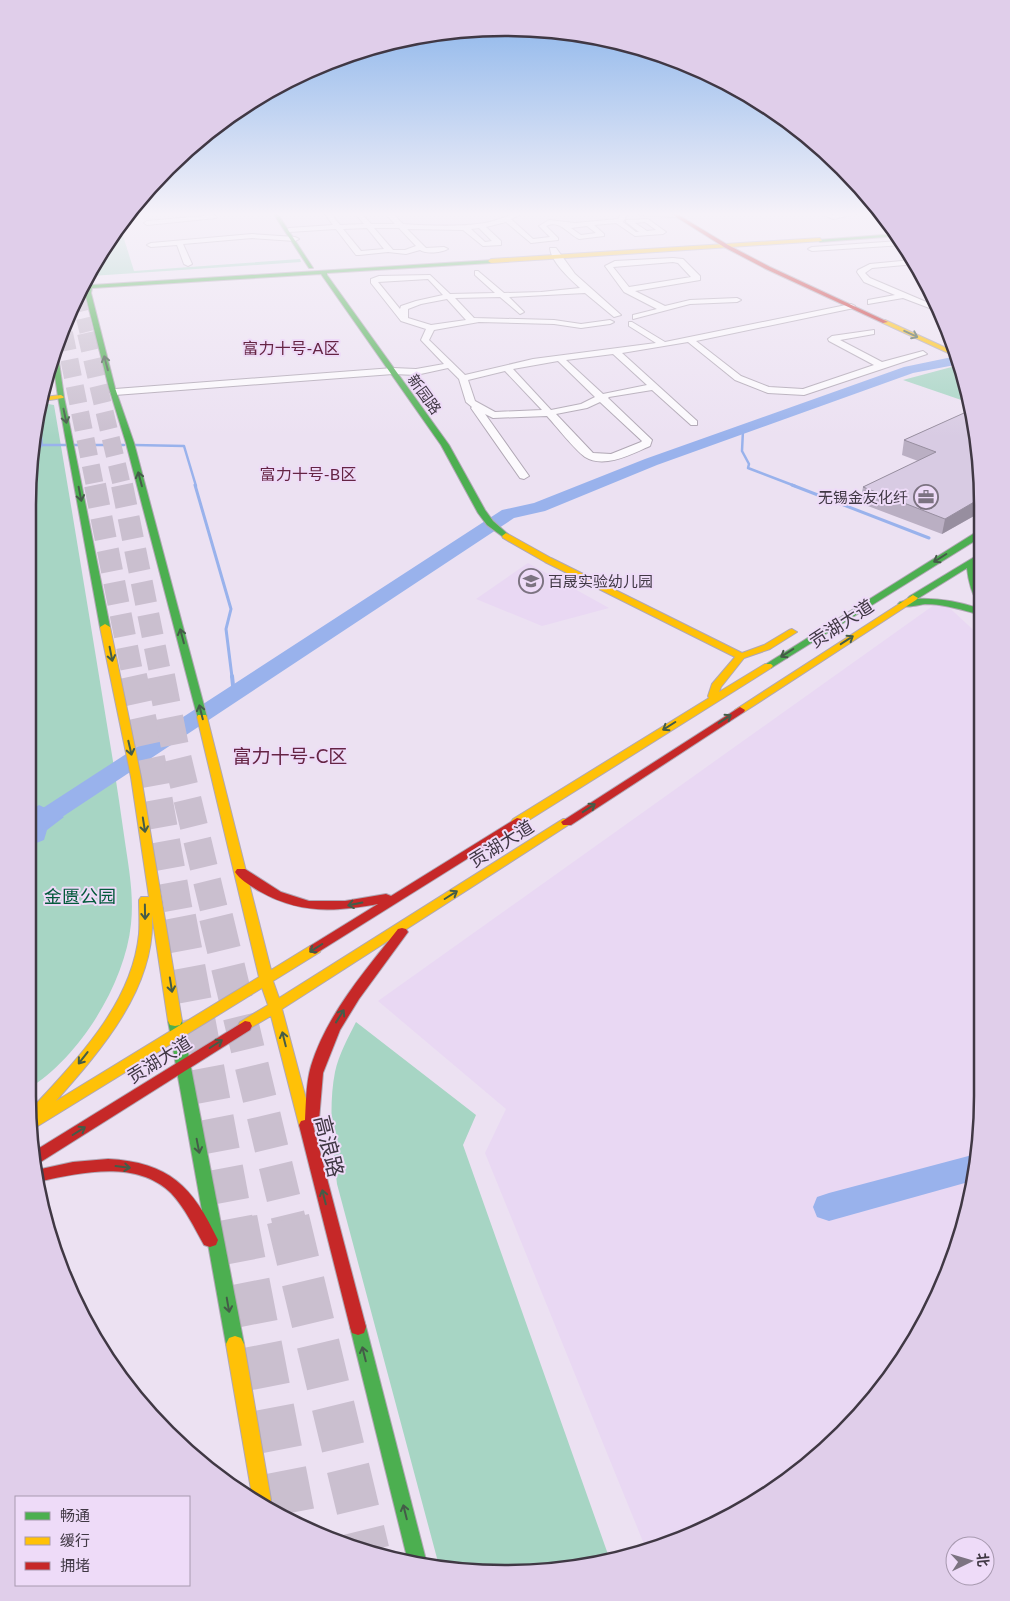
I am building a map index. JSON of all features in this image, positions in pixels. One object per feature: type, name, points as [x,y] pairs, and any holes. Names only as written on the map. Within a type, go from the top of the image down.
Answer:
[{"type":"main road","name":"新园路","points":[[333,288],[447,445],[483,511],[505,534],[742,655]]},
{"type":"main road","points":[[811,288],[948,351]]},
{"type":"main road","name":"高浪路","points":[[88,292],[121,418],[131,445],[194,683],[266,978],[276,1006],[416,1556]]},
{"type":"main road","points":[[868,300],[888,310]]},
{"type":"main road","points":[[57,368],[123,719],[136,777],[182,1065],[220,1259],[261,1496]]},
{"type":"main road","points":[[50,393],[61,397]]},
{"type":"main road","points":[[49,398],[61,397]]},
{"type":"main road","name":"贡湖大道","points":[[37,1118],[177,1035],[712,699],[974,537]]},
{"type":"main road","name":"贡湖大道","points":[[40,1156],[592,806],[903,604],[974,560]]},
{"type":"main road","points":[[974,568],[972,577],[974,583]]},
{"type":"main road","points":[[903,604],[923,600],[941,600],[974,609]]},
{"type":"main road","points":[[834,610],[847,616]]},
{"type":"main road","points":[[712,699],[716,686],[742,655],[767,647],[805,624]]},
{"type":"main road","points":[[37,1115],[98,1038],[125,994],[137,970],[145,940],[145,893],[151,864]]},
{"type":"main road","points":[[241,872],[258,888],[278,898],[304,905],[345,906],[402,894]]},
{"type":"main road","points":[[315,1164],[312,1108],[315,1077],[324,1045],[340,1016],[410,921]]},
{"type":"main road","points":[[43,1174],[85,1167],[114,1166],[138,1169],[165,1179],[186,1201],[204,1228],[220,1259]]},
{"type":"street","points":[[379,288],[404,319],[431,328],[472,321],[529,320],[581,326],[617,323],[634,320],[662,308],[690,302],[737,300]]},
{"type":"street","points":[[440,288],[472,321]]},
{"type":"street","points":[[493,288],[520,312]]},
{"type":"street","points":[[585,288],[617,315],[634,320],[664,345]]},
{"type":"street","points":[[627,290],[640,288]]},
{"type":"street","points":[[886,288],[928,305]]},
{"type":"street","points":[[404,319],[404,308],[420,300],[448,296],[528,295],[587,290]]},
{"type":"street","points":[[627,290],[662,308]]},
{"type":"street","points":[[868,300],[904,295]]},
{"type":"street","points":[[463,378],[560,359],[664,345],[851,306]]},
{"type":"street","points":[[617,315],[610,317],[617,323]]},
{"type":"street","points":[[431,328],[425,340],[463,378],[471,402],[524,476]]},
{"type":"street","points":[[871,332],[832,339],[881,365]]},
{"type":"street","points":[[689,339],[738,378],[768,390],[804,392],[881,365],[923,354]]},
{"type":"street","points":[[615,351],[694,423]]},
{"type":"street","points":[[507,368],[589,455],[600,459],[614,457],[646,444],[648,440],[560,359]]},
{"type":"street","points":[[115,392],[392,371],[416,372],[450,365]]},
{"type":"street","points":[[471,402],[493,415],[548,413],[584,406],[601,398],[654,386]]},
{"type":"shaded area","name":"百晟实验幼儿园","points":[[528,563],[609,608],[542,626],[476,599]]},
{"type":"shaded area","points":[[941,600],[974,631],[974,1096],[970,1157],[958,1217],[938,1275],[911,1330],[895,1356],[877,1381],[836,1427],[790,1468],[765,1486],[712,1516],[684,1529],[644,1544],[485,1153],[506,1109],[378,1001]]},
{"type":"green space","points":[[953,367],[962,400],[903,380]]},
{"type":"green space","name":"金匮公园","points":[[47,404],[54,405],[82,571],[129,872],[132,914],[127,947],[120,971],[109,994],[81,1039],[65,1059],[36,1083],[36,505],[40,444]]},
{"type":"green space","points":[[356,1022],[476,1115],[463,1145],[608,1553],[536,1564],[474,1564],[437,1560],[337,1184],[332,1128],[332,1099],[335,1072],[344,1046]]},
{"type":"water","points":[[39,805],[64,817],[47,830],[44,840],[36,843],[36,807]]},
{"type":"building","points":[[965,413],[970,444],[974,502],[945,519],[863,487],[936,452],[904,440]]},
{"type":"waterway","points":[[36,823],[508,514],[539,507],[651,462],[909,370],[951,361]]},
{"type":"waterway","points":[[743,430],[742,451],[749,464],[748,468],[795,486]]},
{"type":"waterway","points":[[40,445],[67,445]]},
{"type":"waterway","points":[[74,445],[124,445]]},
{"type":"waterway","points":[[134,445],[184,446],[196,486]]},
{"type":"waterway","points":[[195,485],[231,609],[226,629],[232,677]]},
{"type":"waterway","points":[[792,485],[929,538]]},
{"type":"waterway","points":[[232,676],[234,695]]},
{"type":"waterway","points":[[829,1207],[968,1169]]},
{"type":"tunnel","points":[[80,308],[87,334]]},
{"type":"tunnel","points":[[86,333],[122,486]]},
{"type":"tunnel","points":[[66,342],[95,486]]},
{"type":"tunnel","points":[[95,485],[133,677]]},
{"type":"tunnel","points":[[122,485],[161,677]]},
{"type":"tunnel","points":[[133,676],[152,763],[180,918]]},
{"type":"tunnel","points":[[161,676],[176,752],[216,918]]},
{"type":"tunnel","points":[[179,917],[236,1221]]},
{"type":"tunnel","points":[[216,917],[289,1221]]},
{"type":"tunnel","points":[[236,1219],[293,1513]]},
{"type":"tunnel","points":[[288,1219],[366,1544]]},
{"type":"traffic: fast","points":[[333,288],[445,445],[481,511],[490,523],[506,536]]},
{"type":"traffic: fast","points":[[89,291],[112,388],[130,443],[202,717]]},
{"type":"traffic: fast","points":[[57,368],[105,627]]},
{"type":"traffic: fast","points":[[768,666],[974,537]]},
{"type":"traffic: fast","points":[[913,598],[974,560]]},
{"type":"traffic: fast","points":[[971,562],[974,582]]},
{"type":"traffic: fast","points":[[903,604],[943,602],[974,610]]},
{"type":"traffic: fast","points":[[175,1021],[235,1344]]},
{"type":"traffic: fast","points":[[358,1327],[416,1556]]},
{"type":"traffic: slow","points":[[885,322],[948,351]]},
{"type":"traffic: slow","points":[[49,398],[61,397]]},
{"type":"traffic: slow","points":[[506,536],[548,560],[741,656]]},
{"type":"traffic: slow","points":[[740,710],[913,598]]},
{"type":"traffic: slow","points":[[105,627],[136,777],[175,1021]]},
{"type":"traffic: slow","points":[[713,696],[716,686],[741,656],[767,647],[792,632]]},
{"type":"traffic: slow","points":[[517,822],[768,666]]},
{"type":"traffic: slow","points":[[202,717],[266,978],[282,1029],[306,1125]]},
{"type":"traffic: slow","points":[[245,1026],[567,822]]},
{"type":"traffic: slow","points":[[40,1109],[105,1031],[131,986],[140,963],[145,938],[145,900]]},
{"type":"traffic: slow","points":[[37,1120],[315,949]]},
{"type":"traffic: slow","points":[[235,1344],[261,1496]]},
{"type":"traffic: jam","points":[[811,288],[885,322]]},
{"type":"traffic: jam","points":[[567,822],[740,710]]},
{"type":"traffic: jam","points":[[315,949],[517,822]]},
{"type":"traffic: jam","points":[[241,872],[276,895],[309,905],[345,905],[386,898]]},
{"type":"traffic: jam","points":[[312,1120],[316,1073],[333,1029],[354,995],[402,932]]},
{"type":"traffic: jam","points":[[40,1156],[245,1026]]},
{"type":"traffic: jam","points":[[306,1125],[358,1327]]},
{"type":"traffic: jam","points":[[43,1175],[90,1166],[108,1165],[142,1169],[157,1175],[171,1184],[183,1196],[210,1240]]},
{"type":"place","name":"无锡金友化纤","points":[[926,497]]},
{"type":"place","name":"百晟实验幼儿园","points":[[531,581]]},
{"type":"district","name":"富力十号-A区","points":[[291,347]]},
{"type":"district","name":"富力十号-B区","points":[[308,473]]},
{"type":"district","name":"富力十号-C区","points":[[290,755]]}]
